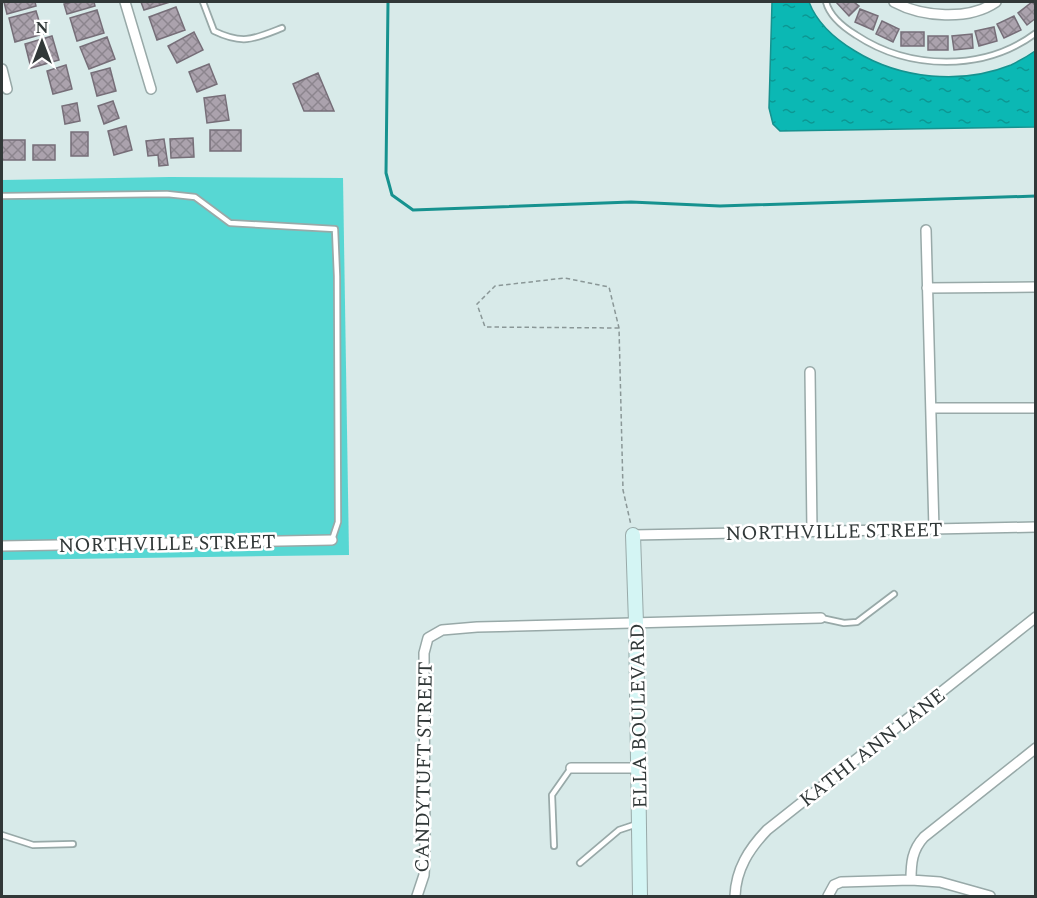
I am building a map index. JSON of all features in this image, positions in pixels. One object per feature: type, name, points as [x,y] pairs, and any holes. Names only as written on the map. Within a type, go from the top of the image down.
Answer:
[{"type":"street","points":[[124,2],[151,89]]},
{"type":"street","points":[[894,2],[925,13],[948,15],[972,11],[996,2]]},
{"type":"street","points":[[2,69],[7,89]]},
{"type":"street","points":[[926,230],[934,530]]},
{"type":"street","points":[[927,288],[1035,287]]},
{"type":"street","points":[[810,372],[812,531]]},
{"type":"street","points":[[931,408],[1035,408]]},
{"type":"street","name":"NORTHVILLE STREET","points":[[633,535],[1035,526]]},
{"type":"street","name":"ELLA BOULEVARD","points":[[633,535],[640,897]]},
{"type":"street","name":"NORTHVILLE STREET","points":[[2,546],[332,540]]},
{"type":"street","name":"KATHI ANN LANE","points":[[735,897],[742,864],[753,846],[767,830],[1035,617]]},
{"type":"street","points":[[636,623],[821,618]]},
{"type":"street","name":"CANDYTUFT STREET","points":[[417,897],[424,875],[424,653],[428,638],[442,630],[455,628],[636,623]]},
{"type":"street","points":[[911,880],[912,857],[916,845],[1035,748]]},
{"type":"street","points":[[571,768],[639,768]]},
{"type":"street","points":[[828,897],[834,885],[841,882],[911,880],[940,882],[990,897]]},
{"type":"lane","points":[[203,2],[214,31],[231,39],[251,40],[282,28]]},
{"type":"lane","points":[[826,2],[837,21],[848,30],[872,45],[908,59],[933,62],[968,60],[1000,53],[1035,33]]},
{"type":"lane","points":[[2,196],[167,194],[195,197],[230,223],[335,229],[338,522],[332,540]]},
{"type":"lane","points":[[821,618],[844,623],[856,622],[894,594]]},
{"type":"lane","points":[[554,846],[552,795],[571,768]]},
{"type":"lane","points":[[580,863],[619,830],[639,823]]},
{"type":"lane","points":[[2,835],[33,844],[73,843]]},
{"type":"path","points":[[619,328],[485,327],[477,304],[495,286],[565,278],[609,287],[619,328],[623,490],[633,535]]},
{"type":"shaded area","points":[[170,177],[343,178],[349,555],[2,560],[2,180]]},
{"type":"water","points":[[772,2],[809,2],[822,24],[848,46],[891,68],[911,73],[952,77],[972,75],[1011,65],[1035,51],[1035,127],[780,131],[773,124],[769,108]]},
{"type":"building","points":[[4,2],[35,2],[36,6],[7,14]]},
{"type":"building","points":[[94,2],[95,6],[67,14],[64,4]]},
{"type":"building","points":[[141,2],[170,2],[144,10]]},
{"type":"building","points":[[836,2],[854,2],[859,6],[849,16]]},
{"type":"building","points":[[1032,2],[1036,6],[1036,18],[1027,25],[1018,13]]},
{"type":"building","points":[[176,7],[185,30],[157,40],[149,17]]},
{"type":"building","points":[[860,9],[878,16],[873,30],[855,22]]},
{"type":"building","points":[[97,10],[104,33],[77,41],[70,18]]},
{"type":"building","points":[[36,11],[43,34],[15,42],[9,18]]},
{"type":"building","points":[[1014,16],[1021,30],[1004,38],[997,24]]},
{"type":"building","points":[[882,21],[899,29],[893,42],[876,34]]},
{"type":"building","points":[[994,27],[997,41],[979,46],[975,31]]},
{"type":"building","points":[[194,32],[203,50],[177,63],[168,46]]},
{"type":"building","points":[[901,32],[924,32],[924,46],[901,46]]},
{"type":"building","points":[[972,34],[973,48],[954,50],[952,36]]},
{"type":"building","points":[[52,36],[59,60],[31,68],[25,44]]},
{"type":"building","points":[[928,36],[948,36],[948,50],[928,50]]},
{"type":"building","points":[[107,37],[115,59],[89,69],[80,47]]},
{"type":"building","points":[[209,64],[217,84],[197,92],[189,72]]},
{"type":"building","points":[[66,65],[72,89],[53,94],[47,71]]},
{"type":"building","points":[[110,68],[116,91],[97,96],[91,73]]},
{"type":"building","points":[[318,73],[334,111],[304,111],[293,84]]},
{"type":"building","points":[[225,95],[229,120],[207,123],[204,98]]},
{"type":"building","points":[[113,101],[119,118],[104,124],[98,106]]},
{"type":"building","points":[[77,103],[80,121],[65,124],[62,106]]},
{"type":"building","points":[[126,126],[132,150],[114,155],[108,131]]},
{"type":"building","points":[[210,130],[241,130],[241,151],[210,151]]},
{"type":"building","points":[[71,132],[88,132],[88,156],[71,156]]},
{"type":"building","points":[[193,138],[194,157],[171,158],[170,139]]},
{"type":"building","points":[[164,139],[168,165],[159,166],[158,155],[148,156],[146,141]]},
{"type":"building","points":[[2,140],[25,140],[25,160],[2,160]]},
{"type":"building","points":[[33,145],[55,145],[55,160],[33,160]]},
{"type":"waterway","points":[[388,2],[386,173],[392,195],[413,210],[631,202],[720,206],[1036,196]]}]
